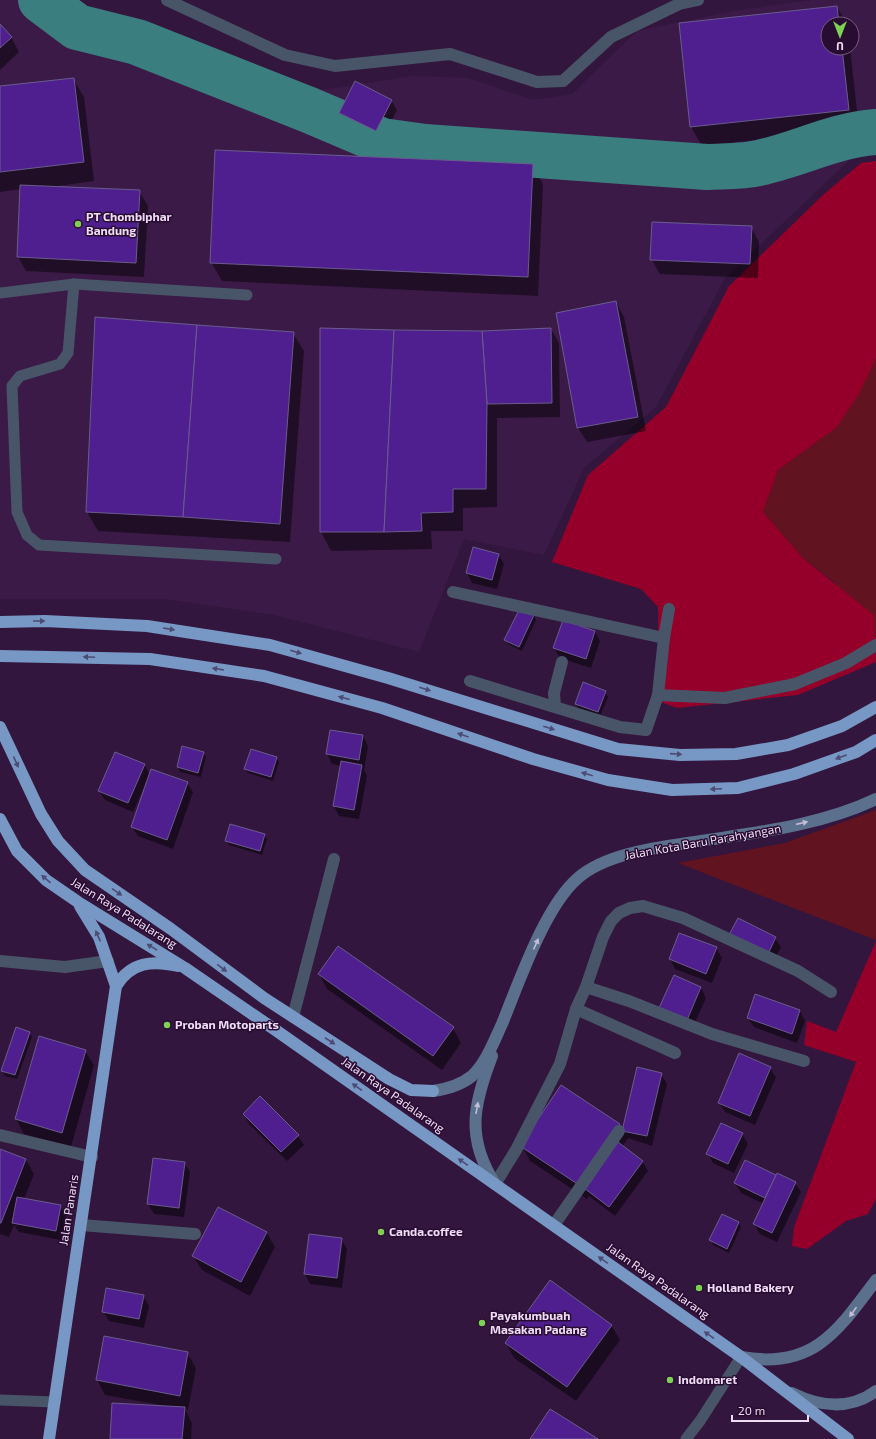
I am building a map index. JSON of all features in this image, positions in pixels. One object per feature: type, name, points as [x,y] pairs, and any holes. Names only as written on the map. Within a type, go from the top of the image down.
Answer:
[{"type":"highway","points":[[0,622],[45,621],[147,626],[270,644],[388,678],[618,749],[680,755],[736,754],[788,745],[842,726],[876,707]]},
{"type":"highway","points":[[0,656],[150,659],[264,676],[382,708],[533,759],[608,780],[672,790],[745,786],[801,772],[856,752],[876,740]]},
{"type":"highway","name":"Jalan Raya Padalarang","points":[[0,727],[41,814],[58,841],[85,870],[171,929],[224,969],[293,1017],[397,1084],[411,1090],[433,1091]]},
{"type":"highway","name":"Jalan Raya Padalarang","points":[[0,819],[17,851],[46,880],[78,902],[185,968],[554,1225],[741,1357],[848,1439]]},
{"type":"highway","points":[[0,839],[17,851]]},
{"type":"highway","name":"Jalan Panaris","points":[[49,1439],[92,1157],[116,986],[100,937],[78,902]]},
{"type":"highway","points":[[116,986],[127,972],[140,965],[167,963],[185,968]]},
{"type":"main road","name":"Jalan Kota Baru Parahyangan","points":[[433,1091],[456,1086],[477,1071],[493,1044],[543,928],[556,904],[578,877],[598,865],[628,855],[662,847],[770,830],[808,822],[836,814],[876,799]]},
{"type":"main road","name":"Jalan Kota Baru Parahyangan","points":[[495,1184],[479,1153],[475,1129],[475,1117],[485,1075],[520,980]]},
{"type":"main road","points":[[741,1357],[755,1360],[779,1359],[800,1353],[818,1344],[840,1328],[876,1280]]},
{"type":"main road","name":"Jalan Raya Padalarang","points":[[780,1386],[805,1400],[832,1405],[858,1401],[876,1391]]},
{"type":"street","points":[[167,0],[292,57],[335,66],[450,54],[537,82],[563,81],[610,37],[679,4],[698,0]]},
{"type":"street","points":[[453,592],[664,638]]},
{"type":"street","points":[[470,681],[620,727],[646,730],[658,695],[664,638],[669,609]]},
{"type":"street","points":[[658,695],[725,698],[795,684],[846,663],[876,645]]},
{"type":"street","points":[[554,706],[554,693],[562,662]]},
{"type":"street","points":[[293,1017],[334,859]]},
{"type":"street","points":[[495,1184],[516,1150],[560,1064],[576,1009],[586,986],[603,937],[611,921],[619,913],[630,908],[643,906],[683,918],[798,971],[831,992]]},
{"type":"street","points":[[0,961],[65,967],[108,961]]},
{"type":"street","points":[[586,986],[629,1001],[712,1034],[804,1061]]},
{"type":"street","points":[[576,1009],[675,1054]]},
{"type":"street","points":[[554,1225],[618,1131]]},
{"type":"street","points":[[0,1135],[92,1157]]},
{"type":"street","points":[[81,1225],[196,1234]]},
{"type":"lane","points":[[0,293],[74,284],[247,295]]},
{"type":"lane","points":[[74,284],[68,353],[60,364],[20,376],[12,386],[17,512],[27,535],[39,545],[276,559]]},
{"type":"lane","points":[[686,1439],[700,1421],[741,1357]]},
{"type":"lane","points":[[0,1400],[55,1402]]},
{"type":"shaded area","points":[[0,0],[54,0],[77,17],[281,91],[328,89],[413,76],[468,78],[533,100],[572,94],[637,31],[734,11],[811,0],[876,0],[876,151],[857,153],[725,278],[656,407],[584,468],[544,555],[464,539],[419,652],[274,615],[166,599],[0,599]]},
{"type":"shaded area","points":[[876,161],[876,358],[859,394],[836,428],[778,470],[763,512],[804,559],[874,615],[876,662],[798,695],[677,708],[658,701],[658,607],[641,589],[552,562],[588,475],[666,407],[729,286],[824,194],[861,163]]},
{"type":"shaded area","points":[[876,358],[876,652],[834,582],[804,559],[763,512],[778,470],[836,428]]},
{"type":"shaded area","points":[[876,810],[876,940],[678,863],[785,843]]},
{"type":"shaded area","points":[[876,941],[876,1199],[868,1214],[846,1221],[807,1249],[792,1246],[794,1227],[856,1062],[804,1045],[807,1021],[836,1032]]},
{"type":"building","points":[[837,6],[838,16],[820,16],[820,56],[843,56],[849,110],[690,127],[679,23]]},
{"type":"building","points":[[0,24],[12,37],[0,48]]},
{"type":"building","points":[[74,78],[84,162],[0,172],[0,86]]},
{"type":"building","points":[[355,81],[392,100],[376,131],[339,113]]},
{"type":"building","points":[[215,150],[533,164],[528,277],[210,263]]},
{"type":"building","name":"PT Chombiphar Bandung","points":[[20,185],[140,190],[136,263],[17,257]]},
{"type":"building","points":[[652,222],[752,226],[750,264],[650,260]]},
{"type":"building","points":[[616,301],[638,417],[577,428],[556,313]]},
{"type":"building","points":[[95,317],[197,325],[183,517],[86,512]]},
{"type":"building","points":[[197,325],[294,332],[280,524],[183,517]]},
{"type":"building","points":[[320,328],[394,330],[384,532],[320,532]]},
{"type":"building","points":[[551,328],[552,403],[487,404],[482,331]]},
{"type":"building","points":[[394,330],[482,331],[487,404],[486,489],[453,489],[453,512],[421,513],[422,531],[384,532]]},
{"type":"building","points":[[473,547],[499,554],[492,580],[466,573]]},
{"type":"building","points":[[520,608],[534,615],[519,647],[504,640]]},
{"type":"building","points":[[563,620],[595,631],[586,659],[553,648]]},
{"type":"building","points":[[583,682],[606,691],[598,712],[575,704]]},
{"type":"building","points":[[330,730],[363,735],[359,760],[326,754]]},
{"type":"building","points":[[182,746],[204,752],[198,773],[177,767]]},
{"type":"building","points":[[251,749],[277,757],[271,777],[244,769]]},
{"type":"building","points":[[115,752],[145,764],[128,803],[98,791]]},
{"type":"building","points":[[341,761],[362,765],[354,810],[333,806]]},
{"type":"building","points":[[151,769],[188,782],[167,840],[131,827]]},
{"type":"building","points":[[230,824],[265,834],[260,851],[225,841]]},
{"type":"building","points":[[738,918],[776,937],[768,954],[729,935]]},
{"type":"building","points":[[679,933],[717,947],[706,974],[669,959]]},
{"type":"building","points":[[338,946],[454,1027],[433,1056],[318,974]]},
{"type":"building","points":[[674,975],[701,987],[687,1020],[659,1008]]},
{"type":"building","points":[[755,994],[800,1010],[792,1034],[747,1018]]},
{"type":"building","points":[[16,1027],[30,1032],[15,1075],[1,1071]]},
{"type":"building","points":[[39,1036],[86,1050],[62,1133],[15,1119]]},
{"type":"building","points":[[739,1053],[771,1067],[750,1116],[718,1103]]},
{"type":"building","points":[[637,1067],[662,1073],[647,1136],[622,1131]]},
{"type":"building","points":[[561,1085],[620,1124],[579,1185],[520,1146]]},
{"type":"building","points":[[260,1096],[299,1135],[281,1152],[243,1114]]},
{"type":"building","points":[[721,1123],[743,1133],[728,1164],[706,1154]]},
{"type":"building","points":[[618,1142],[643,1161],[609,1207],[584,1188]]},
{"type":"building","points":[[0,1149],[26,1159],[1,1223],[0,1223]]},
{"type":"building","points":[[153,1158],[185,1162],[179,1208],[147,1204]]},
{"type":"building","points":[[745,1160],[776,1175],[765,1198],[734,1183]]},
{"type":"building","points":[[777,1173],[796,1182],[772,1233],[753,1224]]},
{"type":"building","points":[[17,1197],[61,1205],[56,1231],[12,1223]]},
{"type":"building","points":[[218,1207],[267,1232],[241,1282],[192,1256]]},
{"type":"building","points":[[722,1214],[739,1222],[727,1249],[709,1240]]},
{"type":"building","points":[[309,1234],[342,1238],[337,1278],[304,1274]]},
{"type":"building","points":[[550,1280],[612,1325],[567,1387],[505,1343]]},
{"type":"building","points":[[106,1288],[144,1295],[139,1319],[102,1312]]},
{"type":"building","points":[[104,1336],[188,1352],[180,1396],[96,1380]]},
{"type":"building","points":[[112,1403],[185,1407],[182,1439],[110,1439]]},
{"type":"building","points":[[550,1409],[598,1439],[530,1439]]},
{"type":"waterway","points":[[41,0],[77,27],[137,42],[309,110],[382,141],[425,147],[707,167],[756,164],[833,140],[876,132]]},
{"type":"place","name":"PT Chombiphar Bandung","points":[[78,224]]},
{"type":"place","name":"Proban Motoparts","points":[[167,1025]]},
{"type":"place","name":"Canda.coffee","points":[[381,1232]]},
{"type":"place","name":"Holland Bakery","points":[[699,1288]]},
{"type":"place","name":"Payakumbuah Masakan Padang","points":[[482,1323]]},
{"type":"place","name":"Indomaret","points":[[670,1380]]}]
